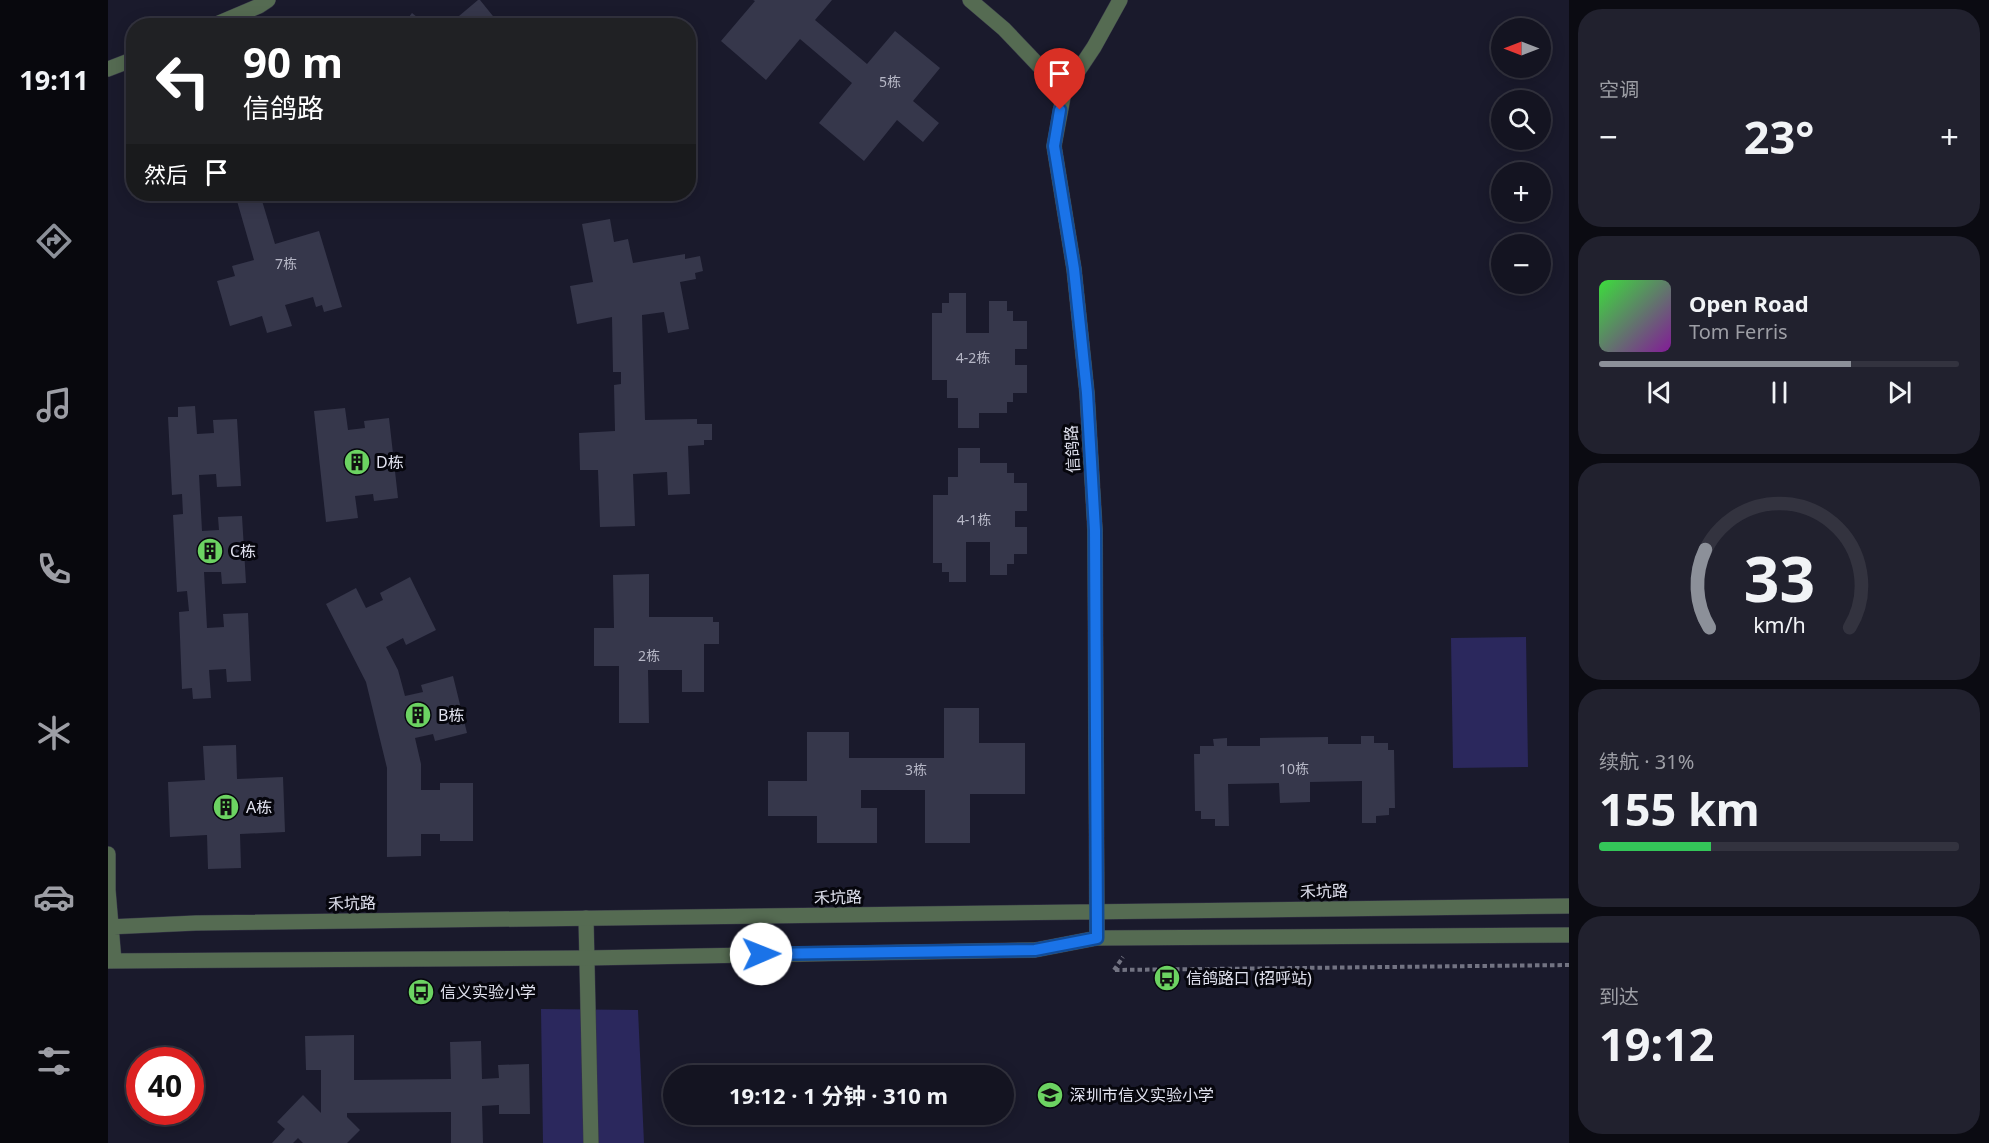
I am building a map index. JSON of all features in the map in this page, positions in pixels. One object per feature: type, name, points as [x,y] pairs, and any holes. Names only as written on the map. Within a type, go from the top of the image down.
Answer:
[{"type":"street","points":[[231,18],[268,0]]},
{"type":"street","points":[[970,0],[1004,29],[1064,92],[1094,47],[1120,0]]},
{"type":"street","points":[[108,69],[126,61]]},
{"type":"street","name":"信鸽路","points":[[1064,92],[1054,146],[1074,269],[1085,370],[1095,530],[1097,938]]},
{"type":"street","points":[[108,854],[111,961],[586,958],[1035,950],[1097,938],[1569,935]]},
{"type":"street","name":"禾坑路","points":[[109,927],[196,923],[1569,906]]},
{"type":"street","points":[[586,918],[591,1143]]},
{"type":"path","points":[[1114,970],[1569,965]]},
{"type":"shaded area","points":[[1526,637],[1528,767],[1453,768],[1451,638]]},
{"type":"shaded area","points":[[541,1009],[638,1010],[644,1143],[543,1143]]},
{"type":"building","points":[[480,0],[495,18],[461,18],[459,16]]},
{"type":"building","points":[[753,0],[832,0],[815,20],[867,64],[895,31],[940,68],[913,101],[939,123],[923,142],[897,120],[864,161],[819,123],[852,83],[800,39],[766,80],[721,41],[755,1]]},
{"type":"building","points":[[412,13],[418,18],[408,18]]},
{"type":"building","points":[[237,201],[262,201],[275,244],[319,231],[342,307],[324,312],[322,305],[316,307],[313,297],[285,305],[292,326],[267,333],[262,316],[230,326],[217,281],[235,276],[232,266],[254,260]]},
{"type":"building","points":[[610,219],[614,242],[628,239],[633,263],[685,254],[685,259],[700,256],[703,271],[695,273],[696,279],[680,282],[689,329],[668,333],[664,312],[642,315],[645,420],[697,419],[697,424],[712,424],[712,440],[704,440],[704,445],[688,446],[690,494],[668,495],[667,472],[633,474],[635,526],[600,527],[598,470],[580,470],[579,433],[615,431],[614,385],[621,384],[621,372],[613,372],[612,317],[577,324],[570,286],[593,282],[582,224]]},
{"type":"building","points":[[949,293],[966,293],[966,333],[989,333],[989,301],[1007,301],[1007,311],[1013,311],[1013,321],[1027,321],[1027,349],[1015,349],[1015,365],[1027,365],[1027,393],[1013,393],[1013,402],[1007,402],[1007,413],[979,413],[979,428],[958,428],[958,398],[947,398],[947,380],[932,380],[932,313],[942,313],[942,303],[949,303]]},
{"type":"building","name":"C栋","points":[[195,406],[197,434],[214,433],[213,420],[237,419],[241,486],[217,487],[216,474],[199,475],[202,531],[219,530],[218,517],[242,516],[246,583],[222,584],[221,572],[204,572],[207,628],[224,627],[223,614],[248,613],[251,681],[227,682],[226,669],[209,670],[211,698],[193,699],[192,688],[182,689],[179,612],[189,611],[187,591],[177,592],[173,515],[183,514],[182,494],[172,495],[168,417],[178,417],[178,407]]},
{"type":"building","name":"D栋","points":[[345,408],[348,430],[365,428],[364,421],[389,418],[398,498],[374,501],[373,494],[355,496],[358,518],[326,522],[314,411]]},
{"type":"building","points":[[958,448],[980,448],[980,463],[1007,463],[1007,473],[1014,473],[1014,483],[1027,483],[1027,511],[1015,511],[1015,527],[1027,527],[1027,554],[1014,554],[1014,564],[1007,564],[1007,575],[990,575],[990,542],[966,542],[966,582],[949,582],[949,572],[942,572],[942,563],[933,563],[933,495],[948,495],[948,477],[958,477]]},
{"type":"building","points":[[649,574],[649,617],[713,617],[713,622],[719,622],[719,644],[704,644],[704,692],[682,692],[682,670],[648,670],[649,723],[619,723],[619,666],[594,666],[594,628],[614,628],[613,575]]},
{"type":"building","name":"B栋","points":[[410,577],[436,630],[406,645],[403,638],[386,647],[398,670],[405,696],[423,692],[421,685],[453,676],[467,733],[435,741],[433,734],[415,738],[421,764],[421,790],[440,790],[440,783],[473,783],[473,841],[440,841],[440,834],[421,834],[421,856],[387,857],[387,768],[366,682],[326,604],[356,588],[366,608],[383,600],[380,593]]},
{"type":"building","points":[[944,708],[979,708],[979,743],[1025,743],[1025,794],[970,794],[970,843],[925,843],[925,790],[861,790],[861,808],[877,808],[877,843],[817,843],[817,816],[768,816],[768,781],[807,781],[807,732],[849,732],[849,758],[944,758]]},
{"type":"building","points":[[1361,736],[1374,736],[1374,743],[1388,743],[1388,750],[1394,750],[1395,808],[1389,808],[1389,815],[1376,816],[1376,823],[1362,823],[1362,781],[1310,782],[1310,802],[1280,803],[1279,783],[1228,784],[1229,826],[1215,826],[1215,819],[1201,819],[1201,811],[1195,811],[1194,754],[1200,754],[1200,746],[1214,746],[1213,739],[1227,738],[1227,746],[1260,746],[1260,738],[1328,737],[1328,744],[1361,744]]},
{"type":"building","name":"A栋","points":[[236,745],[237,779],[283,777],[285,832],[240,834],[241,868],[208,869],[207,835],[170,837],[168,782],[205,780],[203,746]]},
{"type":"building","points":[[354,1035],[354,1080],[451,1079],[450,1042],[481,1041],[482,1079],[499,1078],[498,1065],[529,1064],[530,1114],[499,1114],[499,1105],[482,1106],[483,1143],[451,1143],[451,1112],[347,1113],[347,1117],[360,1130],[347,1143],[303,1143],[298,1138],[293,1143],[272,1143],[285,1129],[277,1122],[303,1095],[321,1113],[321,1070],[306,1070],[305,1036]]},
{"type":"place","name":"D栋","points":[[357,462]]},
{"type":"place","name":"C栋","points":[[210,551]]},
{"type":"place","name":"B栋","points":[[418,715]]},
{"type":"place","name":"A栋","points":[[226,807]]},
{"type":"place","name":"信鸽路口 (招呼站)","points":[[1167,978]]},
{"type":"place","name":"信义实验小学","points":[[421,992]]},
{"type":"place","name":"深圳市信义实验小学","points":[[1050,1095]]},
{"type":"route","points":[[761,954],[1035,950],[1097,938],[1095,530],[1087,393],[1074,269],[1054,146],[1060,110]]}]
